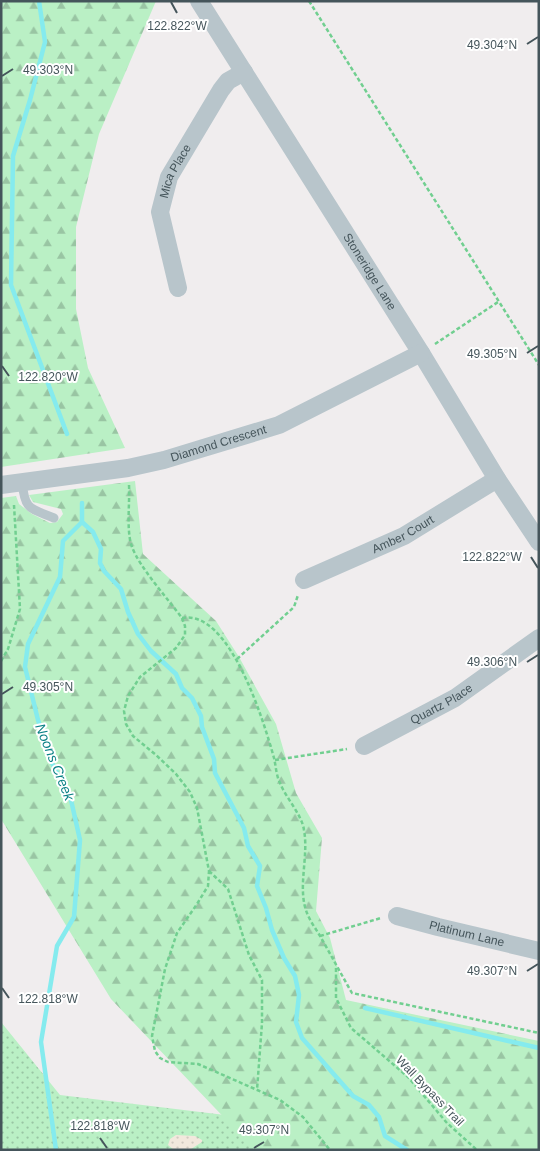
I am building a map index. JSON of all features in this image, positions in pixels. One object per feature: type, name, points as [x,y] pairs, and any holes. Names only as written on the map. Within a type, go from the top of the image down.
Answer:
[{"type":"street","name":"Stoneridge Lane","points":[[199,1],[421,353],[497,478],[539,542]]},
{"type":"street","name":"Mica Place","points":[[178,288],[160,212],[169,177],[221,90],[228,81],[244,72]]},
{"type":"street","name":"Diamond Crescent","points":[[12,484],[128,468],[155,462],[279,424],[421,353]]},
{"type":"street","name":"Amber Court","points":[[304,580],[404,536],[497,478]]},
{"type":"street","name":"Quartz Place","points":[[364,746],[455,698],[539,638]]},
{"type":"street","name":"Platinum Lane","points":[[397,916],[438,928],[539,952]]},
{"type":"lane","points":[[12,484],[26,504],[32,509],[54,518]]},
{"type":"path","points":[[308,1],[539,365]]},
{"type":"path","points":[[421,353],[498,302]]},
{"type":"path","points":[[129,479],[132,547],[140,563],[182,618],[185,626],[185,635],[176,648],[140,677],[128,696],[124,711],[126,724],[133,736],[176,774],[190,792],[197,808],[209,871],[208,886],[177,933],[165,969],[152,1036],[155,1051],[160,1058],[168,1062],[198,1064],[280,1100],[303,1117],[330,1150]]},
{"type":"path","points":[[1,661],[8,650],[20,609],[12,484]]},
{"type":"path","points":[[237,659],[294,607],[304,580]]},
{"type":"path","points":[[182,618],[192,616],[205,622],[223,640],[237,659],[264,726],[279,782],[304,828],[306,845],[304,896],[307,913],[352,992],[539,1033]]},
{"type":"path","points":[[274,760],[364,746]]},
{"type":"path","points":[[209,871],[228,889],[249,955],[262,980],[262,1022],[257,1090]]},
{"type":"path","points":[[320,936],[383,917],[397,916]]},
{"type":"path","name":"Wall Bypass Trail","points":[[336,966],[336,998],[350,1028],[408,1077],[447,1123],[477,1150]]},
{"type":"green space","points":[[1,1],[156,1],[99,134],[76,227],[76,309],[88,368],[125,448],[1,467]]},
{"type":"green space","points":[[135,481],[143,554],[216,621],[239,657],[276,724],[296,793],[322,838],[316,911],[330,938],[346,1000],[539,1041],[539,1150],[255,1150],[111,999],[1,819],[1,498],[16,496],[19,504],[32,514],[50,523],[57,522],[63,514],[61,509],[33,502],[29,495]]},
{"type":"green space","points":[[1,1022],[60,1095],[274,1121],[303,1150],[1,1150]]},
{"type":"sand","points":[[176,1135],[195,1136],[202,1140],[202,1142],[191,1149],[174,1150],[168,1145],[170,1139]]},
{"type":"waterway","name":"Noons Creek","points":[[39,1],[45,42],[13,156],[11,285],[67,434]]},
{"type":"waterway","name":"Noons Creek","points":[[56,1150],[41,1042],[57,946],[74,917],[80,840],[71,800],[52,763],[38,720],[25,667],[28,644],[60,577],[63,541],[82,522],[82,503]]},
{"type":"waterway","points":[[82,522],[93,532],[101,549],[100,563],[104,571],[121,589],[128,612],[138,634],[151,651],[176,674],[182,688],[192,698],[201,716],[202,727],[214,759],[215,773],[244,828],[248,846],[260,866],[257,886],[272,930],[284,958],[295,976],[299,995],[296,1022],[302,1038],[353,1096],[369,1105],[379,1117],[385,1136],[407,1150]]},
{"type":"waterway","points":[[365,1008],[539,1048]]}]
